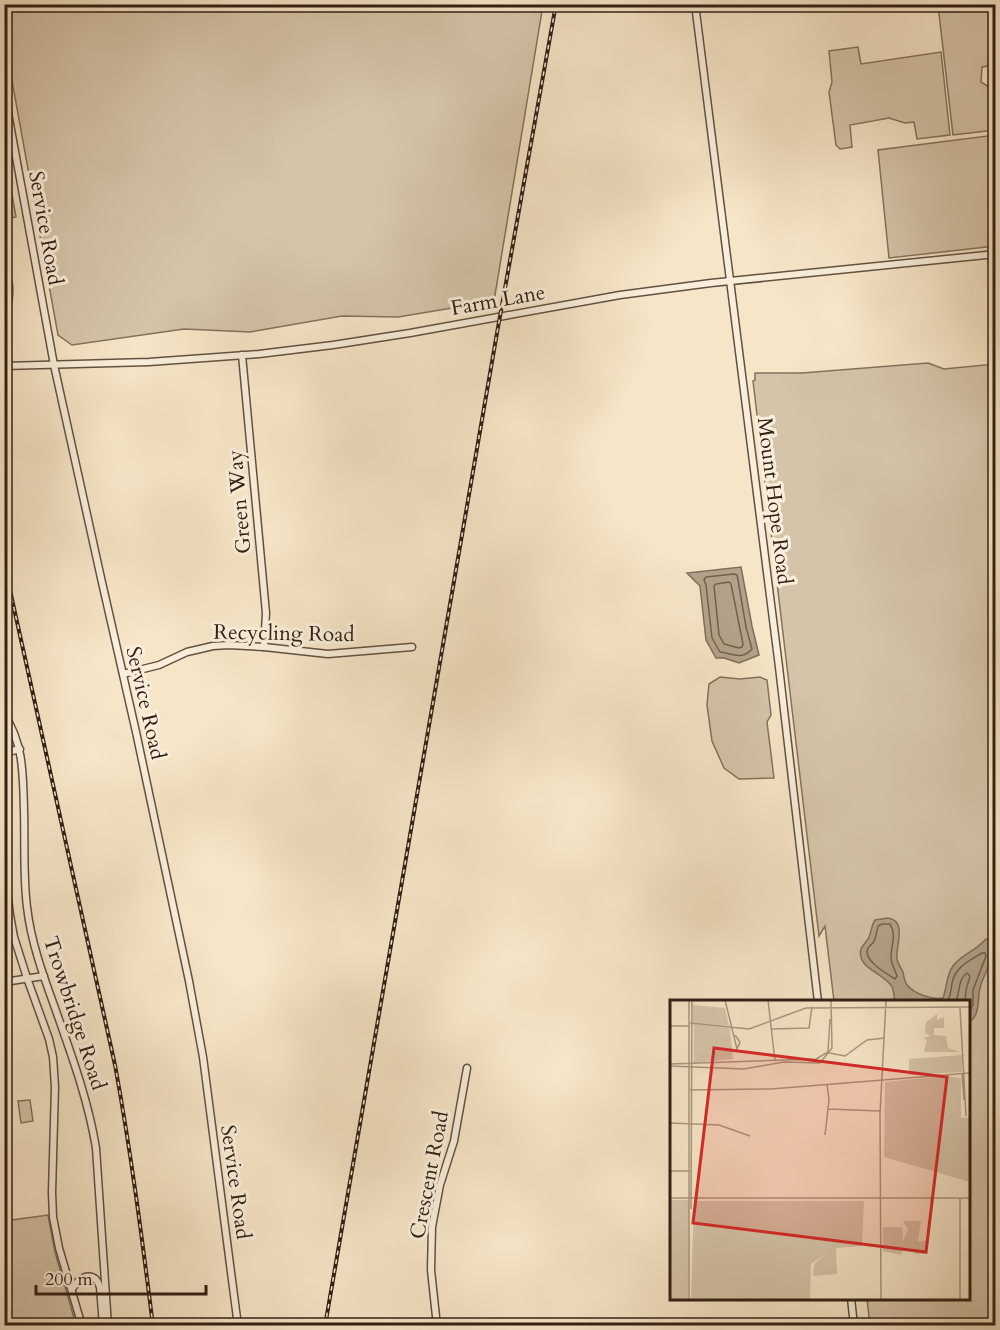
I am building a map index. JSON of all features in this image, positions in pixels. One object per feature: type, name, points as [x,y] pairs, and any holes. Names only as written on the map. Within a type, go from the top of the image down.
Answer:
[{"type":"street","name":"Mount Hope Road","points":[[695,4],[779,667],[818,1000]]},
{"type":"street","name":"Service Road","points":[[4,91],[54,365],[123,674],[203,1057],[238,1326]]},
{"type":"street","name":"Farm Lane","points":[[4,366],[149,362],[242,355],[355,342],[620,295],[730,281],[996,254]]},
{"type":"street","name":"Green Way","points":[[242,355],[266,613],[264,647]]},
{"type":"street","name":"Recycling Road","points":[[123,674],[159,665],[187,652],[229,645],[328,654],[412,647]]},
{"type":"street","name":"Trowbridge Road","points":[[4,714],[20,749],[23,775],[27,907],[35,950],[84,1092],[92,1123],[98,1169],[108,1326]]},
{"type":"street","points":[[4,753],[20,749]]},
{"type":"street","name":"Trowbridge Road","points":[[4,865],[18,954],[49,1039],[53,1057],[55,1088],[53,1218],[59,1248],[82,1326]]},
{"type":"street","points":[[4,982],[44,976]]},
{"type":"street","name":"Crescent Road","points":[[437,1326],[431,1270],[432,1227],[454,1141],[467,1068]]},
{"type":"street","points":[[72,1289],[82,1278],[95,1278],[98,1281],[103,1326]]},
{"type":"street","points":[[851,1300],[854,1326]]},
{"type":"shaded area","points":[[4,5],[543,5],[494,301],[398,317],[342,316],[250,332],[184,329],[72,345],[58,335],[5,42]]},
{"type":"shaded area","points":[[938,5],[995,5],[995,65],[982,67],[981,82],[994,90],[995,130],[953,135]]},
{"type":"shaded area","points":[[858,47],[861,64],[941,52],[950,135],[917,139],[914,122],[905,123],[889,118],[850,125],[852,147],[840,149],[836,145],[829,92],[832,82],[829,51]]},
{"type":"shaded area","points":[[995,135],[995,246],[889,258],[878,150]]},
{"type":"shaded area","points":[[4,150],[16,217],[5,219],[4,219]]},
{"type":"shaded area","points":[[4,272],[9,272],[13,286],[11,309],[8,311],[5,310]]},
{"type":"shaded area","points":[[928,363],[944,369],[995,364],[995,1325],[870,1325],[867,1300],[970,1300],[970,1000],[834,1000],[825,926],[819,936],[753,381],[755,373],[802,373]]},
{"type":"shaded area","points":[[720,677],[740,679],[760,677],[767,680],[771,715],[767,722],[774,778],[739,779],[724,768],[712,741],[707,705],[709,684]]},
{"type":"shaded area","points":[[30,1100],[33,1121],[21,1123],[18,1101]]},
{"type":"shaded area","points":[[48,1215],[55,1252],[76,1325],[5,1325],[5,1221]]},
{"type":"water","points":[[741,567],[759,655],[739,663],[716,658],[706,640],[700,586],[687,573]]},
{"type":"water","points":[[888,918],[898,924],[897,959],[906,983],[915,992],[929,997],[943,998],[953,966],[986,939],[993,939],[993,954],[980,986],[977,1011],[970,1022],[970,1000],[895,1000],[893,989],[888,982],[867,966],[861,956],[861,949],[869,937],[875,920]]},
{"type":"railway","points":[[325,1326],[556,4]]},
{"type":"railway","points":[[4,563],[115,1065],[153,1326]]}]
